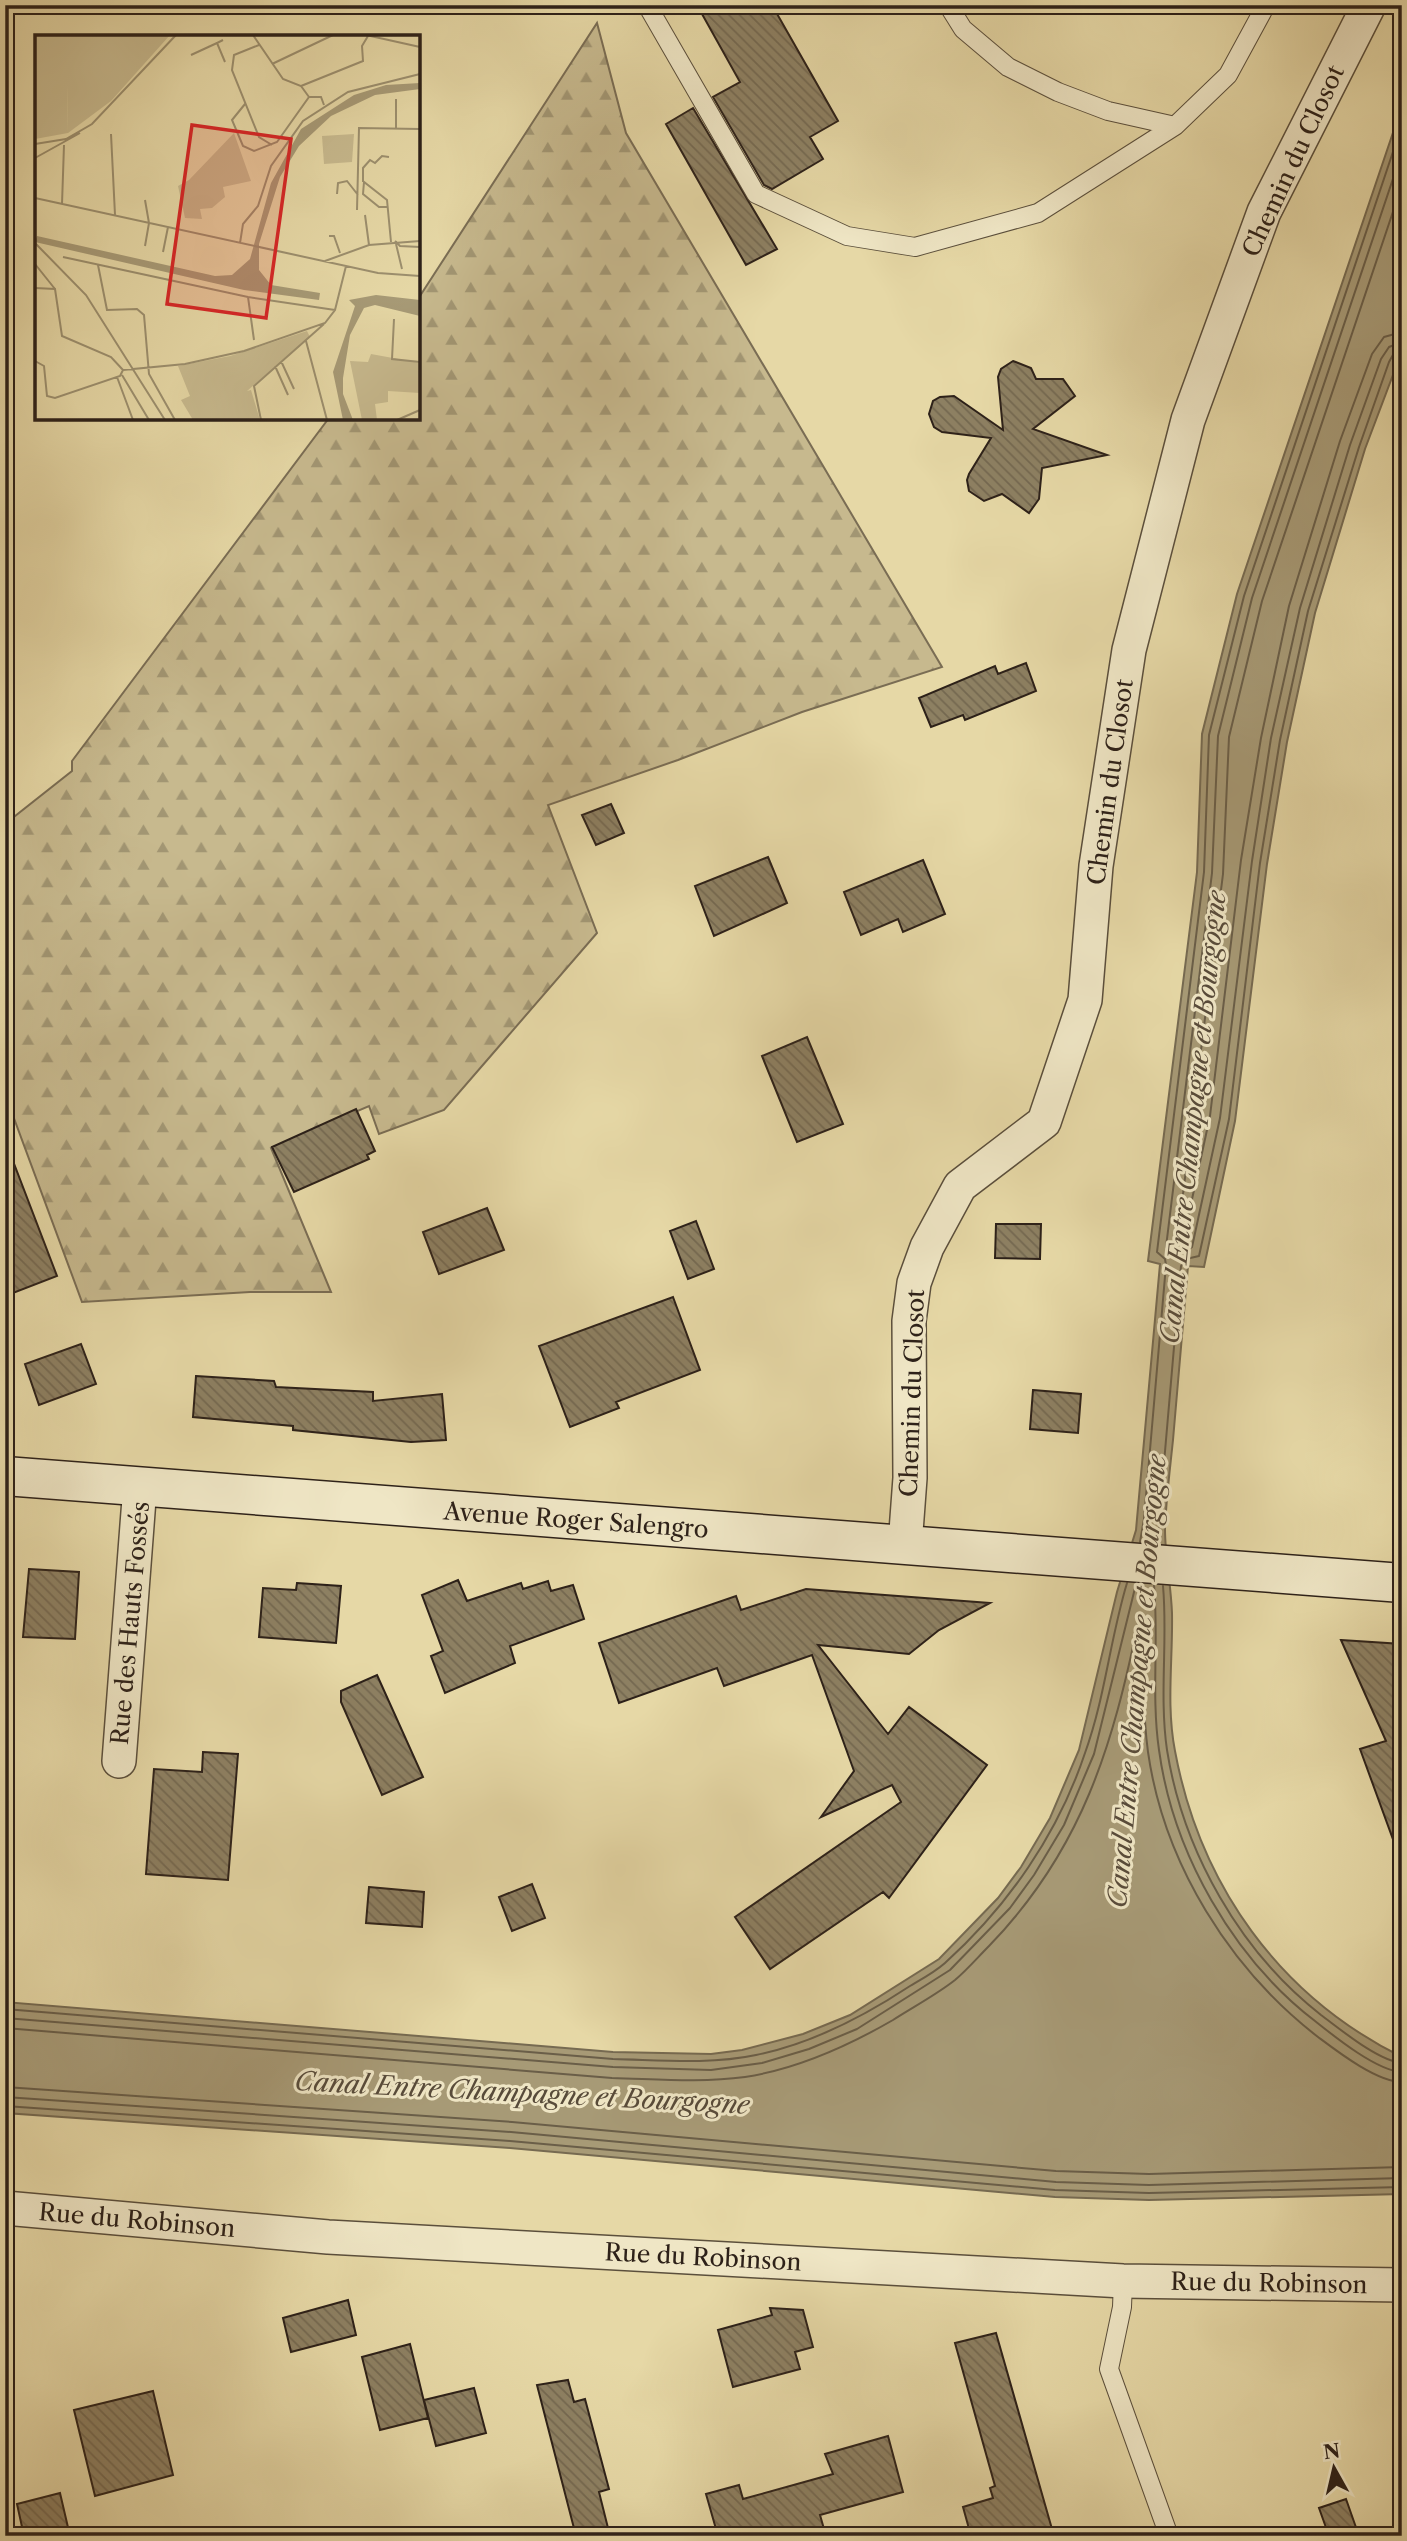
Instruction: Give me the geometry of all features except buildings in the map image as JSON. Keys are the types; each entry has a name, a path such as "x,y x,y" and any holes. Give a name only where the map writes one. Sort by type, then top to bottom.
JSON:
{"main road":[{"name":"Avenue Roger Salengro","path":"5,1476 1402,1583"}],"street":[{"name":"Chemin du Closot","path":"905,1545 909,1478 909,1321 914,1283 927,1247 960,1186 1044,1122 1085,1000 1096,866 1129,650 1188,420 1264,212 1369,5"},
{"name":"Rue des Hauts Fossés","path":"119,1761 141,1486"},
{"name":"Rue du Robinson","path":"5,2208 328,2237 1124,2281 1402,2285"}],"lane":[{"path":"647,5 756,194 847,236 915,247 1038,214 1175,126 1228,75 1266,5"},
{"path":"948,5 963,29 1008,67 1058,92 1108,111 1175,126"},
{"path":"1124,2281 1122,2307 1109,2370 1169,2536"}],"green space":[{"path":"597,23 626,133 942,667 802,712 678,760 548,805 597,933 444,1110 379,1134 369,1106 271,1148 331,1292 250,1292 82,1302 5,1094 5,824 72,771 72,761 328,420 420,420 420,296"}],"water":[{"name":"Canal Entre Champagne et Bourgogne","path":"1402,106 1402,351 1365,449 1315,613 1287,742 1267,864 1235,1121 1204,1267 1188,1266 1165,1529 1172,1613 1172,1734 1187,1800 1204,1847 1225,1891 1252,1931 1283,1969 1318,2002 1358,2032 1402,2057 1402,2194 1149,2200 1055,2197 510,2148 5,2113 5,2002 613,2052 711,2054 742,2050 803,2034 850,2015 939,1959 998,1898 1021,1867 1050,1818 1079,1750 1117,1592 1136,1530 1160,1264 1148,1261 1197,872 1202,734 1237,594"}]}
